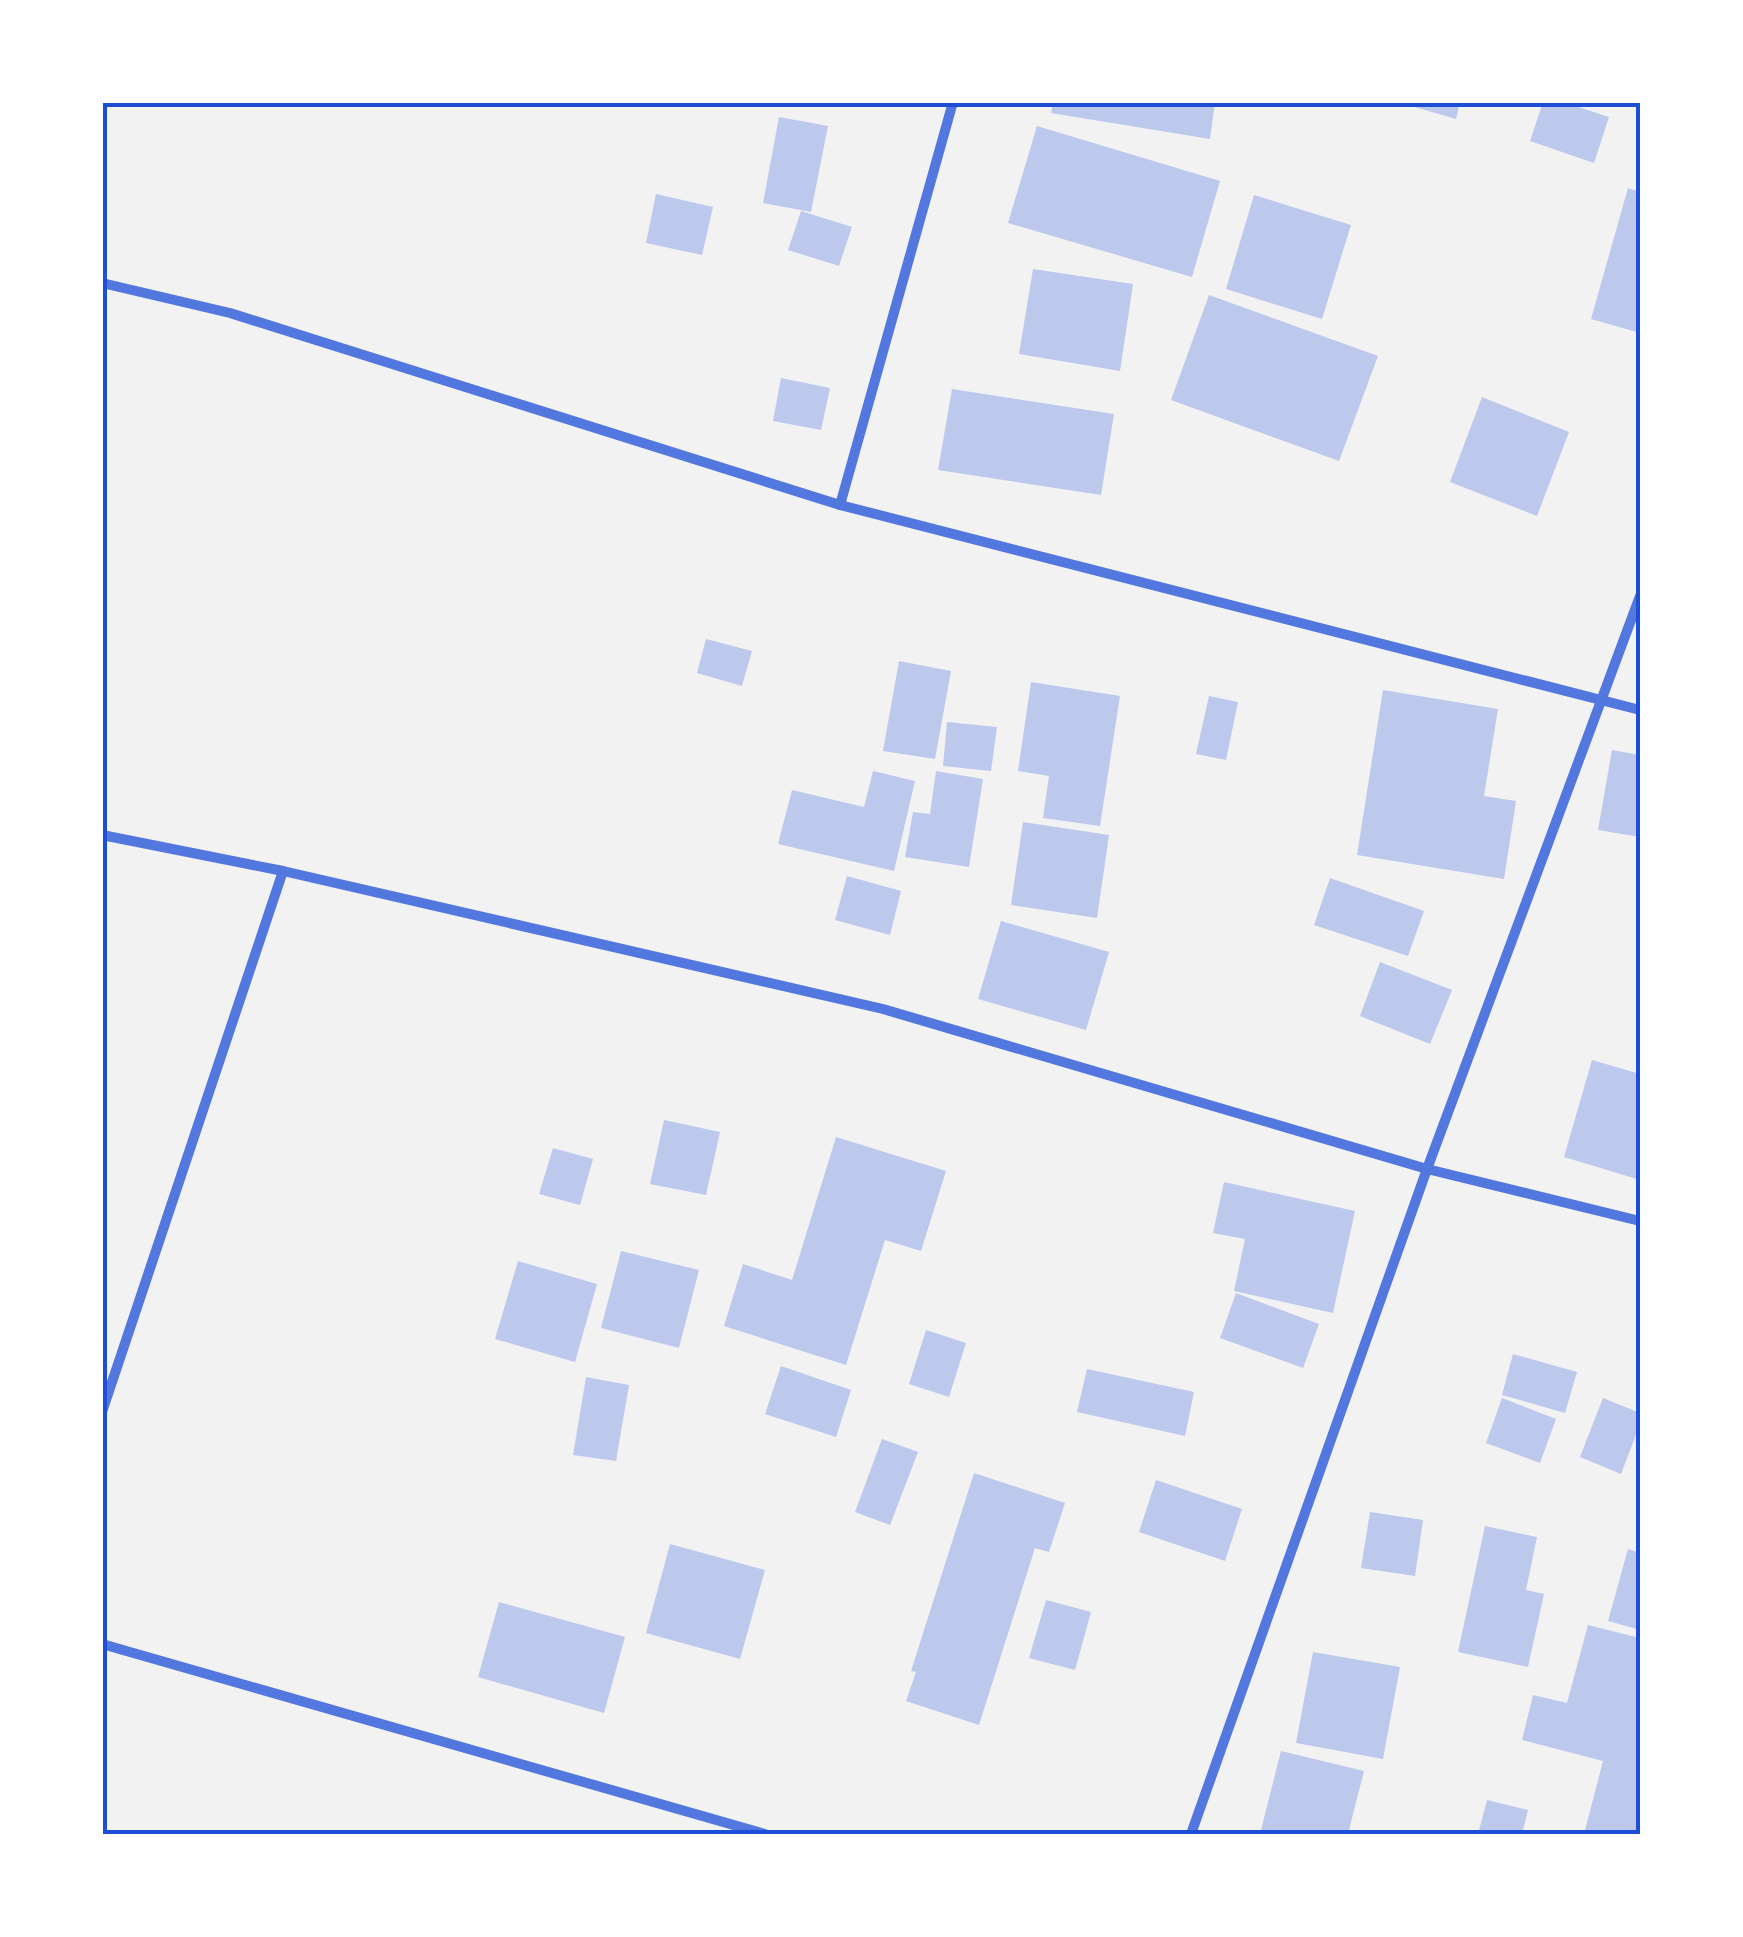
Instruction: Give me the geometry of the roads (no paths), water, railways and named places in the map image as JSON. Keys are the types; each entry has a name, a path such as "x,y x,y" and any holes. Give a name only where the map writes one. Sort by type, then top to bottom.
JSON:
{"street":[{"path":"840,505 953,102"},
{"path":"102,283 230,312 840,505 1640,710"},
{"path":"1191,1834 1427,1169 1640,596"},
{"path":"102,835 283,871 883,1009 1427,1169 1640,1221"},
{"path":"102,1412 283,871"},
{"path":"102,1644 765,1834"}]}
